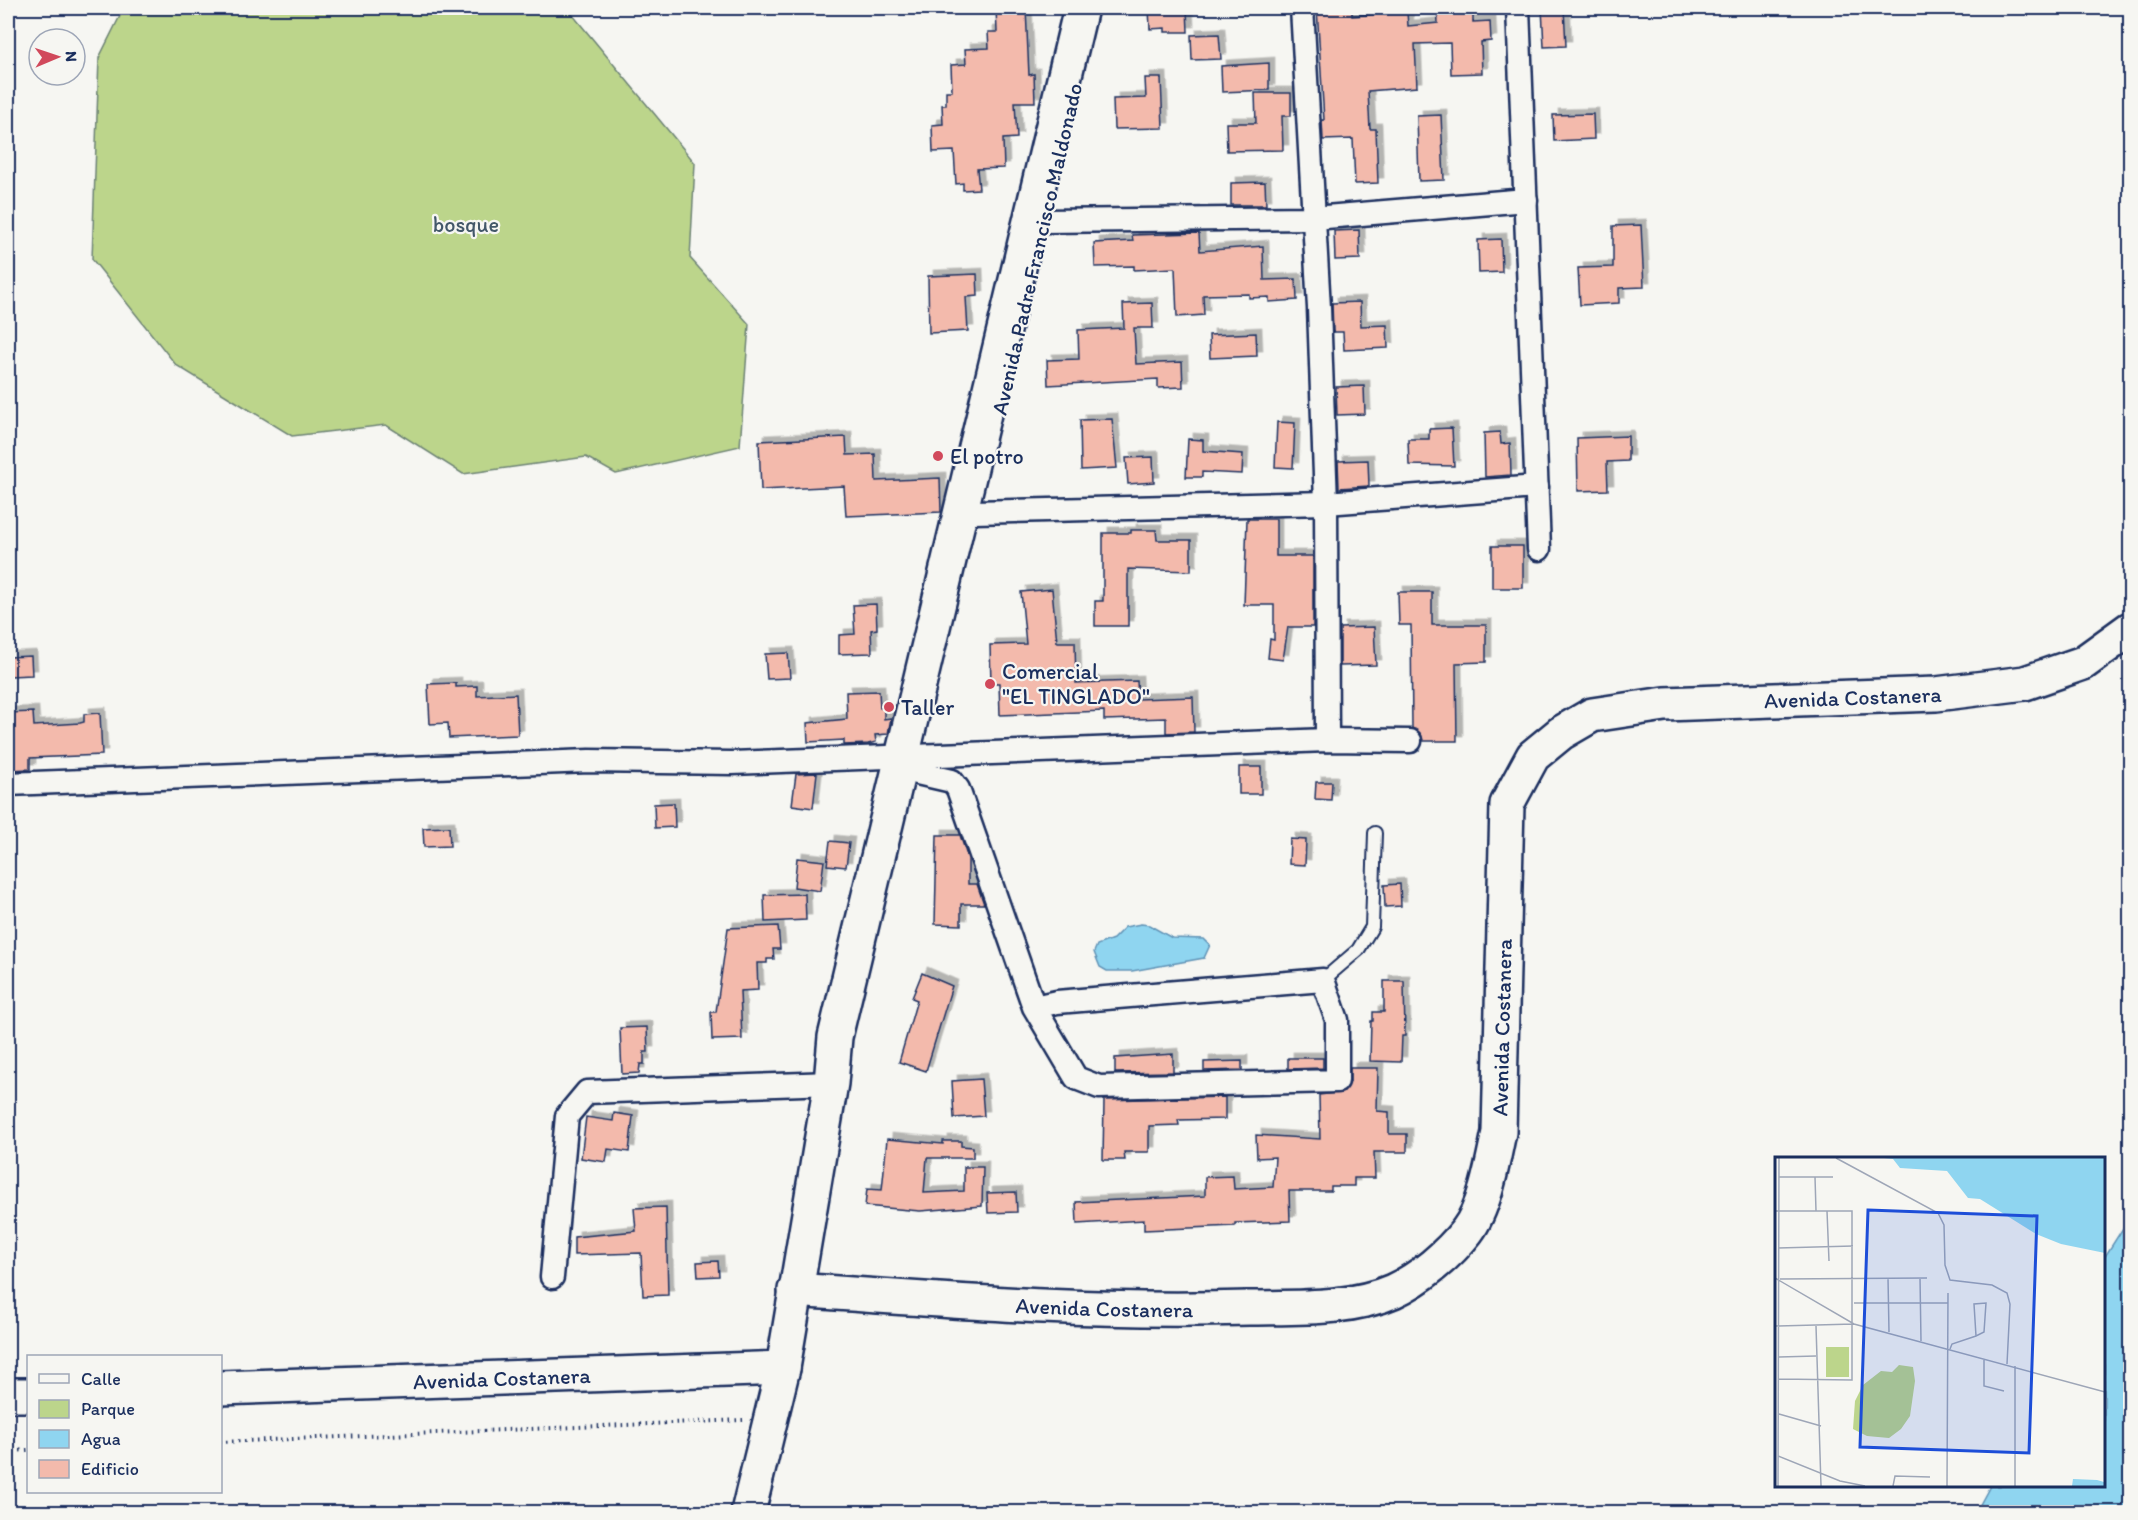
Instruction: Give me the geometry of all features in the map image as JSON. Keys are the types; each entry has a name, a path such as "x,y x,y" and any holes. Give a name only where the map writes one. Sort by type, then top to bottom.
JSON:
{"street":[{"name":"Avenida Padre Francisco Maldonado","path":"748,1512 783,1368 831,1083 850,1040 1081,8"},
{"name":"Avenida Padre Francisco Maldonado","path":"911,761 974,512 1095,8"},
{"path":"1302,8 1314,218 1326,503 1327,740"},
{"path":"1518,8 1539,549"},
{"path":"1043,221 1314,218 1526,200"},
{"path":"974,512 1326,503 1537,487"},
{"name":"Avenida Costanera","path":"795,1290 1062,1309 1334,1306 1393,1291 1431,1267 1468,1230 1488,1184 1499,1132 1507,804 1533,756 1561,734 1592,716 1665,704 1936,694 2025,683 2083,663 2130,629"},
{"path":"8,784 589,761 732,763 911,761 1327,740 1410,741"},
{"path":"911,761 952,782 958,789 1034,1007 1076,1078 1099,1087 1337,1082 1337,1020 1323,980 1057,1002 1034,1007"},
{"path":"552,1277 567,1116 587,1092 831,1083"},
{"name":"Avenida Costanera","path":"222,1388 783,1368"},
{"path":"8,1395 27,1395"}],"lane":[{"path":"1323,980 1358,950 1372,927 1375,834"}],"path":[{"path":"222,1442 772,1419"},
{"path":"8,1451 27,1450"}],"green space":[{"name":"bosque","path":"124,8 567,8 695,163 690,258 749,324 740,446 616,474 586,457 463,474 386,425 292,436 176,365 92,259 99,58"}],"water":[{"path":"1149,925 1172,938 1204,939 1210,945 1204,958 1132,971 1107,971 1100,967 1094,952 1097,945 1113,939 1125,927"},
{"path":"2130,1217 2130,1512 1976,1512 1989,1487 2105,1487 2105,1256"}],"building":[{"path":"996,8 1026,8 1029,75 1034,74 1035,102 1015,102 1017,138 1003,139 1004,168 977,169 979,189 963,190 963,183 956,184 954,151 933,152 932,125 943,124 942,105 946,105 946,91 952,91 951,65 966,64 965,49 989,48 988,32 997,32"},
{"path":"1149,8 1187,8 1188,32 1165,32 1165,28 1150,29"},
{"path":"1317,8 1352,8 1352,16 1407,12 1408,26 1438,23 1437,8 1473,8 1473,22 1490,21 1491,41 1481,42 1482,73 1451,74 1450,43 1415,44 1417,87 1368,91 1370,129 1376,129 1378,183 1355,184 1353,139 1323,140 1322,120 1324,120"},
{"path":"1542,8 1564,8 1566,46 1544,47"},
{"path":"1219,34 1221,59 1192,60 1191,35"},
{"path":"1269,63 1269,90 1222,92 1221,66"},
{"path":"1145,78 1161,78 1163,128 1114,129 1113,99 1146,98"},
{"path":"1255,93 1291,93 1291,116 1282,116 1283,150 1227,151 1226,123 1256,123"},
{"path":"1593,114 1594,139 1554,141 1553,115"},
{"path":"1441,115 1444,180 1419,181 1417,116"},
{"path":"1265,182 1266,205 1231,205 1231,183"},
{"path":"1641,225 1644,287 1619,288 1619,303 1580,305 1578,268 1613,267 1613,226"},
{"path":"1359,230 1360,259 1335,260 1334,231"},
{"path":"1199,233 1200,251 1263,246 1264,280 1296,279 1297,300 1269,302 1269,297 1249,298 1249,294 1203,295 1204,315 1177,317 1175,268 1134,270 1134,266 1095,267 1094,243 1133,241 1132,235"},
{"path":"1501,239 1502,272 1479,273 1478,240"},
{"path":"977,274 978,296 966,297 968,331 929,333 928,276"},
{"path":"1360,302 1361,326 1387,325 1388,348 1344,350 1343,332 1333,332 1332,303"},
{"path":"1152,303 1153,328 1134,328 1136,364 1182,362 1183,387 1158,388 1158,379 1048,385 1047,360 1079,359 1078,330 1124,328 1123,304"},
{"path":"1256,333 1257,356 1210,358 1209,335"},
{"path":"1364,386 1365,414 1337,415 1336,387"},
{"path":"1112,419 1117,468 1081,470 1080,420"},
{"path":"1277,422 1295,423 1293,468 1275,467"},
{"path":"1452,428 1454,466 1409,465 1408,439 1429,439 1429,429"},
{"path":"1500,432 1501,444 1510,443 1511,475 1485,477 1484,433"},
{"path":"1628,436 1628,461 1607,462 1608,490 1578,491 1577,438"},
{"path":"846,437 847,455 875,454 876,481 940,478 941,512 846,516 844,486 761,490 759,441"},
{"path":"1188,439 1203,440 1203,451 1243,454 1242,474 1202,472 1202,477 1186,477"},
{"path":"1153,457 1154,482 1128,484 1126,458"},
{"path":"1368,460 1369,486 1339,488 1338,461"},
{"path":"1247,519 1276,519 1276,556 1313,556 1313,627 1288,627 1283,660 1268,658 1270,639 1274,640 1274,605 1244,605"},
{"path":"1131,530 1156,530 1157,540 1191,540 1191,571 1128,569 1128,626 1095,626 1095,601 1103,601 1103,533 1131,533"},
{"path":"1492,546 1523,546 1523,588 1492,588"},
{"path":"1052,589 1057,642 1075,642 1076,683 1137,681 1138,699 1193,697 1194,732 1166,733 1166,718 1104,720 1104,711 1000,715 999,683 991,683 990,645 1026,644 1021,592"},
{"path":"1398,592 1432,592 1432,625 1486,625 1486,662 1456,663 1457,741 1423,741 1421,734 1412,728 1411,625 1399,625"},
{"path":"876,604 877,629 871,630 872,653 839,654 839,635 855,634 853,605"},
{"path":"1374,627 1376,665 1340,666 1340,628"},
{"path":"788,653 790,678 767,679 765,654"},
{"path":"31,656 32,675 10,676 9,657"},
{"path":"456,683 456,687 477,686 477,696 516,694 518,735 449,738 448,723 430,724 428,684"},
{"path":"879,691 880,708 884,708 884,719 891,718 888,734 875,735 876,742 868,744 844,745 844,740 808,742 807,723 847,719 846,692"},
{"path":"33,712 34,726 80,723 84,722 84,714 100,713 102,755 30,758 30,769 8,770 8,713"},
{"path":"1239,767 1261,767 1261,794 1239,794"},
{"path":"817,773 813,808 792,805 796,774"},
{"path":"1316,782 1332,782 1331,800 1315,799"},
{"path":"674,803 675,827 655,828 654,804"},
{"path":"449,827 450,846 424,847 423,828"},
{"path":"937,835 960,835 968,859 968,884 977,884 984,904 961,904 961,925 935,924"},
{"path":"1290,839 1306,840 1305,865 1289,864"},
{"path":"830,841 849,843 846,867 827,865"},
{"path":"797,858 824,861 820,891 794,887"},
{"path":"1400,884 1401,906 1385,907 1384,885"},
{"path":"805,894 806,920 765,922 764,895"},
{"path":"778,926 780,949 773,949 774,959 767,959 767,963 757,963 758,990 740,991 742,1039 712,1040 711,1012 716,1012 728,928"},
{"path":"922,973 952,986 926,1071 899,1062 917,1000 912,998"},
{"path":"1384,981 1404,981 1405,1036 1402,1036 1401,1062 1370,1061 1371,1021 1373,1021 1373,1012 1384,1012"},
{"path":"647,1027 648,1052 644,1052 644,1064 640,1064 639,1073 622,1074 620,1028"},
{"path":"1173,1054 1173,1072 1115,1073 1115,1058"},
{"path":"1288,1058 1323,1058 1323,1068 1288,1069"},
{"path":"1242,1061 1242,1070 1204,1071 1204,1062"},
{"path":"1350,1068 1378,1068 1377,1111 1389,1112 1389,1134 1407,1134 1407,1152 1374,1152 1375,1178 1354,1178 1354,1186 1331,1186 1331,1191 1289,1191 1290,1221 1144,1230 1144,1220 1077,1224 1076,1202 1205,1196 1205,1177 1233,1176 1234,1189 1273,1187 1275,1157 1257,1158 1256,1135 1320,1139 1319,1095 1344,1092 1350,1082"},
{"path":"981,1079 984,1116 954,1118 952,1081"},
{"path":"1225,1097 1225,1119 1178,1120 1179,1125 1149,1126 1149,1152 1124,1152 1125,1160 1103,1160 1104,1100"},
{"path":"614,1113 633,1116 629,1152 608,1149 606,1162 581,1158 586,1117 613,1121"},
{"path":"887,1139 943,1144 943,1141 961,1141 961,1146 973,1147 973,1158 927,1158 924,1193 964,1191 964,1167 983,1167 982,1206 920,1211 865,1206 867,1189 882,1190"},
{"path":"1016,1192 1017,1212 988,1213 987,1193"},
{"path":"666,1207 668,1295 643,1296 641,1253 574,1255 574,1237 636,1231 634,1208"},
{"path":"718,1261 719,1276 698,1277 697,1262"}],"place":[{"name":"El potro","path":"938,456"},
{"name":"Comercial \"EL TINGLADO\"","path":"990,684"},
{"name":"Taller","path":"889,707"}]}
